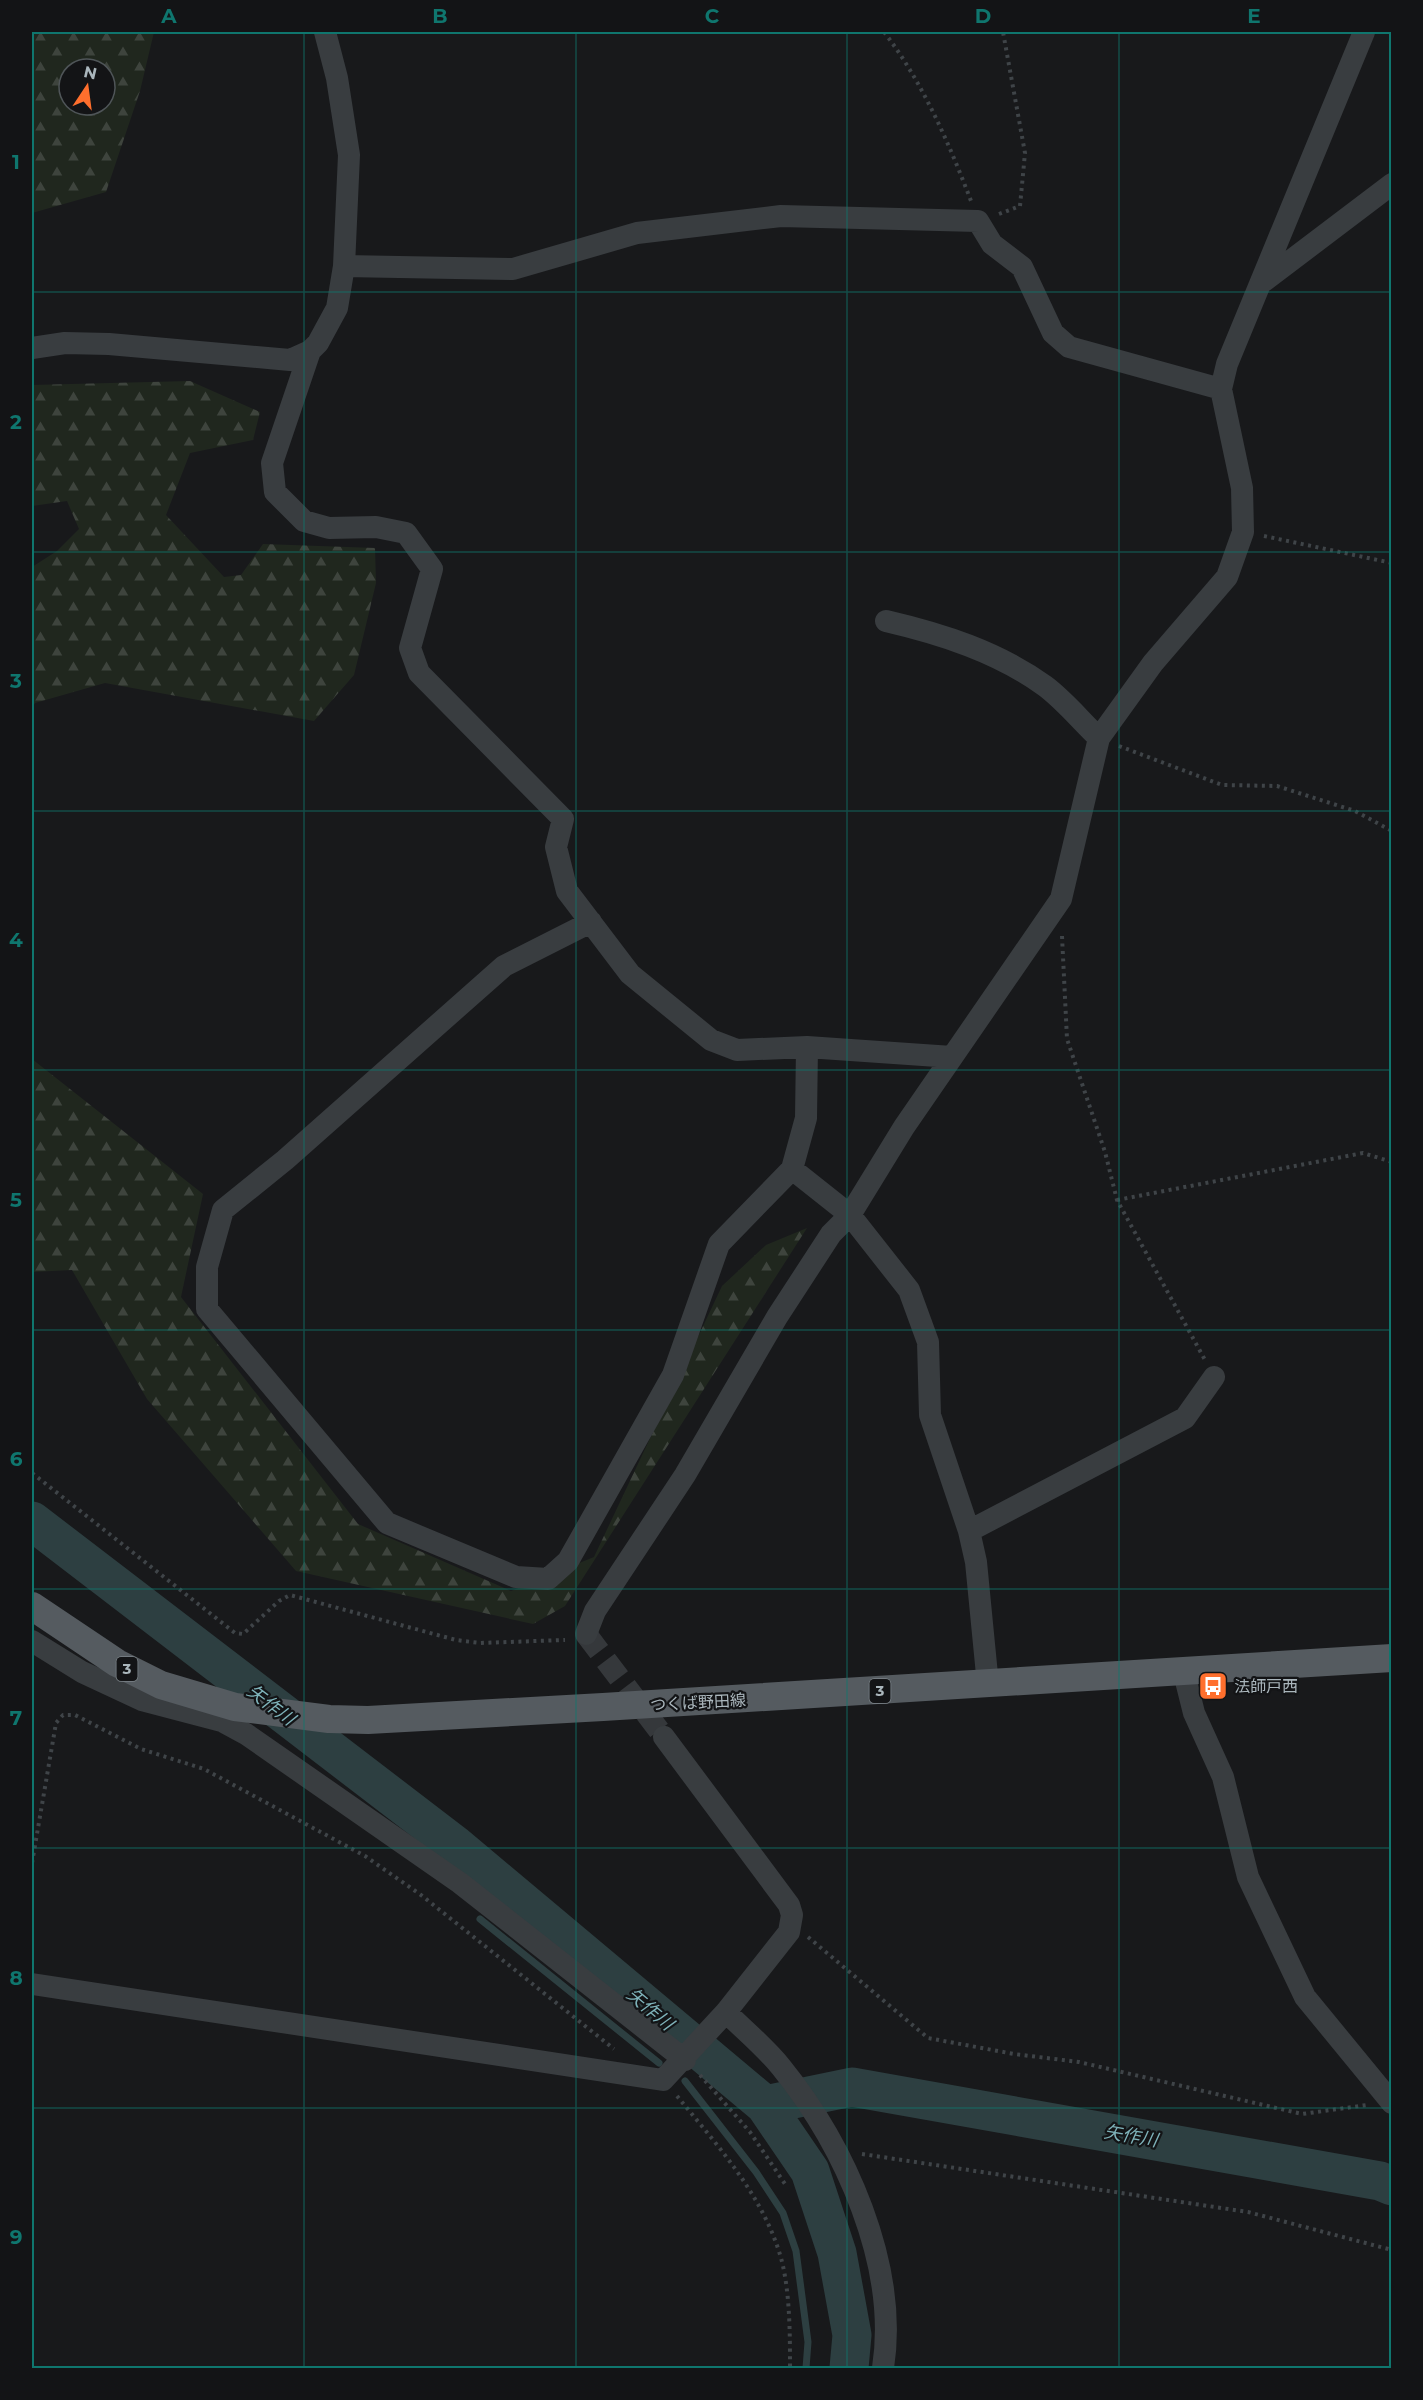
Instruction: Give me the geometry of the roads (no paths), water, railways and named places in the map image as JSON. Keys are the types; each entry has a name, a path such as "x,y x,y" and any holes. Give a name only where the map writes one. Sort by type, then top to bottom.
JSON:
{"main road":[{"name":"つくば野田線","path":"32,1605 117,1664 219,1709 368,1720 1184,1673 1392,1658"}],"street":[{"path":"32,348 65,343 109,344 290,360 310,351 318,343 337,309 344,266 349,155 337,78 326,32"},
{"path":"586,1634 595,1611 685,1475 777,1317 831,1234 850,1215 952,1057 1061,899 1099,738 1160,654 1227,577 1243,532 1242,488 1221,390 1227,364 1263,282 1364,32"},
{"path":"1263,282 1392,184"},
{"path":"344,266 513,269 637,233 781,216 978,221 992,244 1022,267 1053,333 1069,347 1221,390"},
{"path":"310,351 272,463 275,492 304,521 329,528 376,528 406,533 432,569 410,648 419,673 564,819 556,847 567,891 630,974 711,1040 737,1050 807,1047 952,1057"},
{"path":"886,621 922,629 999,657 1047,687 1099,738"},
{"path":"591,922 504,966 285,1161 223,1210 207,1267 207,1309 387,1523 516,1577 548,1579 568,1561 673,1375 719,1244 792,1169 806,1118 807,1047"},
{"path":"792,1169 850,1215 909,1290 928,1342 930,1415 969,1532 976,1562 988,1684"},
{"path":"969,1532 1185,1418 1214,1377"},
{"path":"32,1641 82,1672 142,1700 219,1709 246,1734 460,1883 687,2057"},
{"path":"1184,1673 1194,1713 1223,1777 1248,1877 1305,1997 1391,2103"},
{"path":"32,1984 663,2080 722,2017 789,1932 792,1923 789,1905 664,1737"},
{"path":"722,2017 787,2074 841,2157 864,2216 880,2273 885,2317 883,2368"}],"waterway":[{"name":"矢作川","path":"32,1521 455,1845 765,2105 852,2087 1380,2181 1392,2186"},
{"path":"480,1919 659,2063"},
{"path":"685,2081 756,2172 783,2213 796,2251 808,2342 806,2368"},
{"path":"765,2105 810,2171 837,2253 852,2335 849,2368"}],"tunnel":[{"path":"586,1634 664,1737"}],"place":[{"name":"法師戸西","path":"1213,1686"}]}
